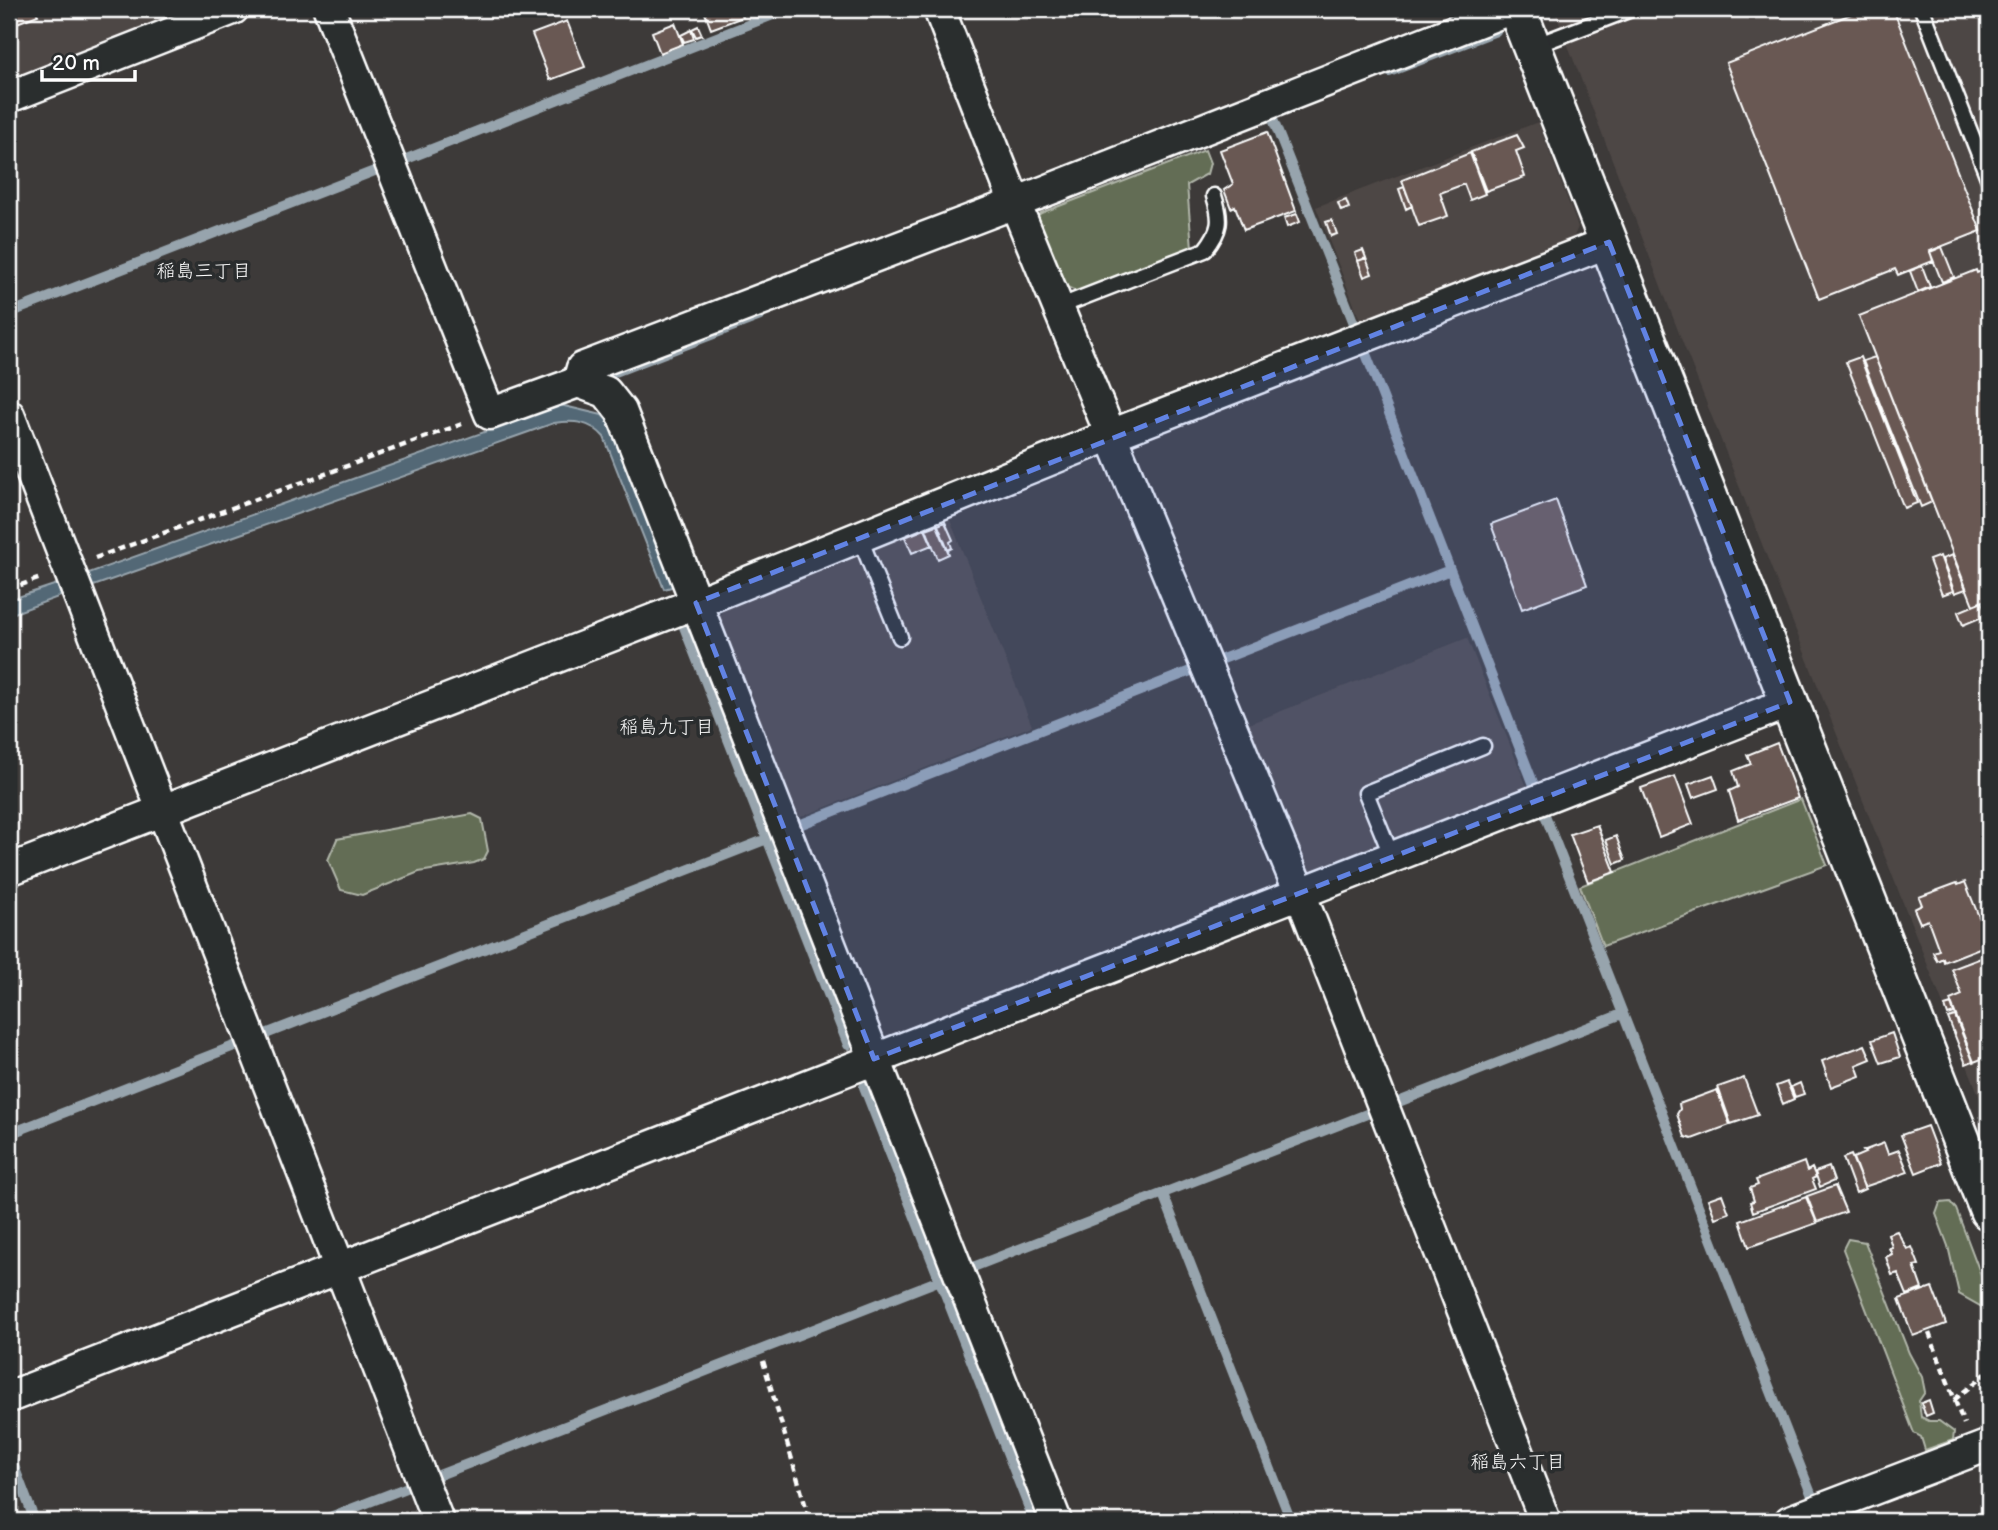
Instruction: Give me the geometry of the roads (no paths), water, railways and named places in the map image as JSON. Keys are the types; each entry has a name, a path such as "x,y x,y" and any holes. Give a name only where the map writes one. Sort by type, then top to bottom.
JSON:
{"street":[{"path":"9,97 233,9"},
{"path":"330,9 490,414 578,382 606,392 621,411 1056,1521"},
{"path":"939,9 1015,203 1300,893 1545,1521"},
{"path":"578,382 582,368 1015,203 1510,9"},
{"path":"1517,9 1989,1211"},
{"path":"9,870 696,603 1111,435 1609,242"},
{"path":"9,415 438,1521"},
{"path":"9,1396 1790,702"},
{"path":"1790,1521 1981,1448"}],"lane":[{"path":"1533,47 1631,9"},
{"path":"1922,9 1989,180"},
{"path":"1058,307 1205,250 1216,236 1220,215 1214,196"},
{"path":"859,537 900,637"},
{"path":"1392,857 1366,793 1483,746"}],"water":[{"path":"560,405 602,415 613,427 675,586 664,589 604,437 587,425 568,422 554,423 88,588 83,575"},
{"path":"57,584 61,596 9,615 9,600"}],"waterway":[{"path":"409,158 788,9"},
{"path":"1389,72 1496,31"},
{"path":"1272,117 1355,326"},
{"path":"9,313 377,170"},
{"path":"615,372 760,316"},
{"path":"1366,354 1534,785"},
{"path":"1220,660 1450,570"},
{"path":"684,627 848,1045"},
{"path":"799,825 1193,670"},
{"path":"1545,815 1812,1496"},
{"path":"263,1035 767,839"},
{"path":"1401,1101 1622,1014"},
{"path":"9,1134 234,1046"},
{"path":"864,1087 1034,1521"},
{"path":"968,1269 1372,1112"},
{"path":"1163,1194 1291,1521"},
{"path":"437,1486 434,1477 940,1280"},
{"path":"9,1453 35,1521"},
{"path":"320,1521 408,1487"}],"district":[{"name":"稲島三丁目","path":"204,271"},
{"name":"稲島九丁目","path":"667,727"},
{"name":"稲島六丁目","path":"1518,1462"}]}
